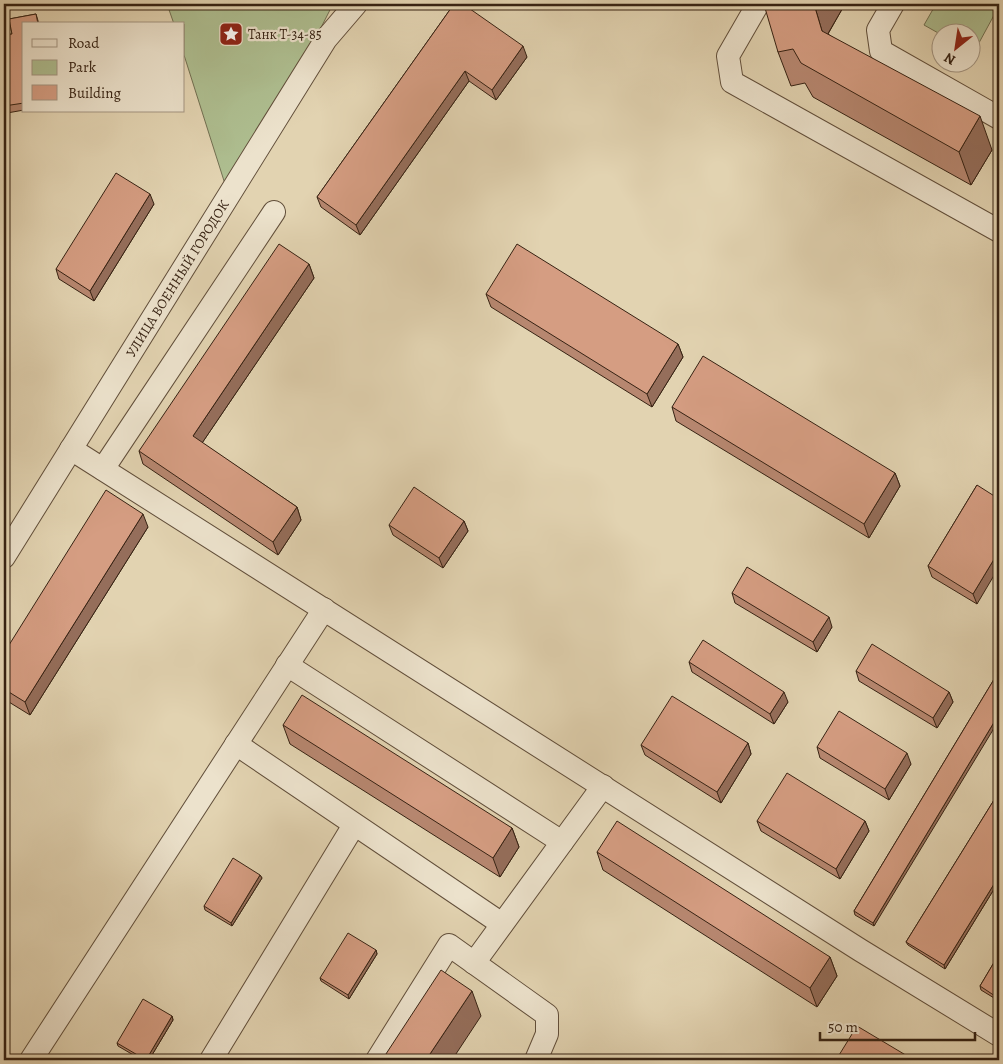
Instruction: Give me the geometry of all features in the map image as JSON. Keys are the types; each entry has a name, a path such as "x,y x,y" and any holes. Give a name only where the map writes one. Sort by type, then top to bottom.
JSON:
{"street":[{"path":"326,39 340,4"},
{"name":"УЛИЦА ВОЕННЫЙ ГОРОДОК","path":"4,558 326,39 356,4"},
{"path":"758,4 728,56 732,82 999,231"},
{"path":"892,4 878,30 882,51 998,115"},
{"path":"103,469 274,212"},
{"path":"71,449 852,944 999,1035"},
{"path":"31,1060 324,609"},
{"path":"287,665 562,842"},
{"path":"236,744 502,924"},
{"path":"474,963 603,786"},
{"path":"211,1060 354,825"},
{"path":"377,1060 449,945 547,1015 547,1034 536,1060"}],"green space":[{"path":"167,4 333,4 305,59 225,184 185,58 185,22 173,22"},
{"path":"936,4 999,4 980,41 980,22 930,22 930,28 924,25"}],"building":[{"path":"454,4 463,4 523,46 492,90 465,71 356,225 317,197"},
{"path":"780,4 814,4 822,31 980,116 959,152 801,63 793,49 778,52 765,8"},
{"path":"36,14 38,22 22,22 22,103 4,106 4,35 12,34 9,19"},
{"path":"116,173 150,194 90,291 56,269"},
{"path":"279,244 309,264 193,436 297,507 273,542 139,451"},
{"path":"517,244 678,344 647,394 486,294"},
{"path":"703,356 895,473 864,524 672,407"},
{"path":"977,485 999,499 999,551 973,594 928,566"},
{"path":"414,487 464,521 439,558 389,525"},
{"path":"106,490 143,514 25,702 4,689 4,653"},
{"path":"747,567 829,617 813,642 732,593"},
{"path":"703,640 784,692 770,714 689,662"},
{"path":"872,644 949,692 933,718 856,671"},
{"path":"999,671 999,714 873,923 854,911"},
{"path":"302,695 512,828 493,858 283,725"},
{"path":"672,696 748,743 717,792 641,745"},
{"path":"839,711 907,753 885,789 817,747"},
{"path":"787,773 865,821 836,869 757,821"},
{"path":"999,792 999,876 944,965 906,942"},
{"path":"617,821 830,957 810,988 597,852"},
{"path":"233,858 260,875 231,923 204,906"},
{"path":"348,933 376,950 348,995 320,978"},
{"path":"999,954 999,996 998,998 980,986"},
{"path":"441,970 472,991 426,1060 382,1060"},
{"path":"143,999 172,1016 146,1060 117,1043"},
{"path":"857,1026 914,1060 836,1060"}],"place":[{"name":"Танк Т-34-85","path":"231,34"}]}
